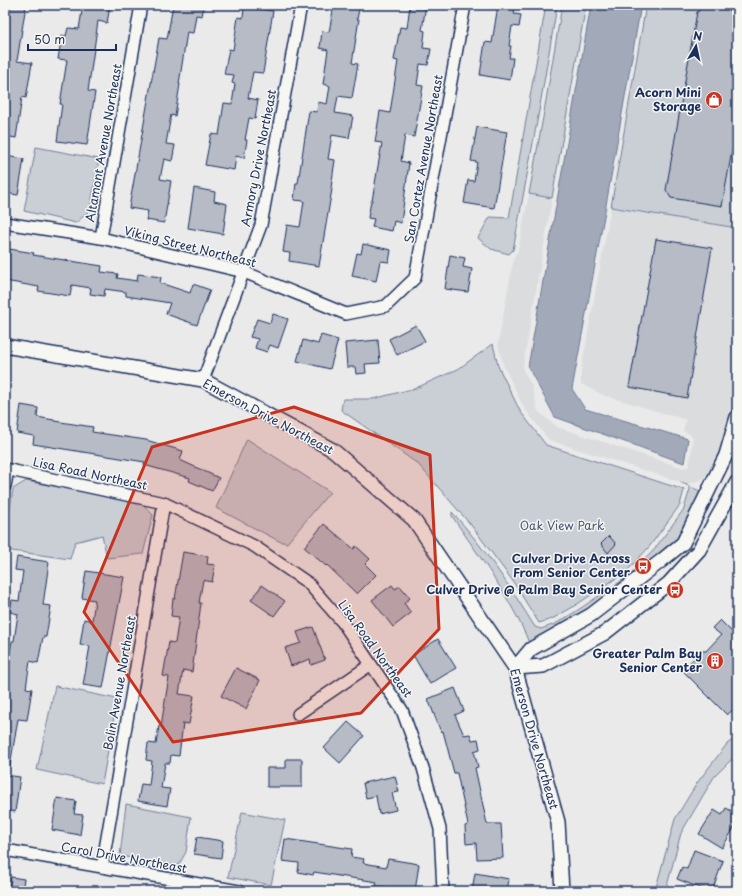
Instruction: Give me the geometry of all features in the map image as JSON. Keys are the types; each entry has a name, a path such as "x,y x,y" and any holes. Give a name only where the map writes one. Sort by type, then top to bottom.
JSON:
{"street":[{"name":"Altamont Avenue Northeast","path":"101,238 141,5"},
{"name":"Armory Drive Northeast","path":"203,380 261,224 301,5"},
{"name":"San Cortez Avenue Northeast","path":"386,306 415,278 465,5"},
{"name":"Viking Street Northeast","path":"5,223 101,238 244,272 346,314 386,306"},
{"name":"Emerson Drive Northeast","path":"5,346 203,380 333,450 414,520 514,668 558,822 562,891"},
{"path":"514,668 531,649 591,615 661,562 683,543 726,455 737,417"},
{"path":"5,486 6,469"},
{"name":"Lisa Road Northeast","path":"6,469 164,503 254,546 308,583 343,623 402,710 423,768 440,829 443,891"},
{"path":"514,668 543,666 605,633 669,583 698,550 737,482"},
{"name":"Bolin Avenue Northeast","path":"102,867 164,503"},
{"path":"298,714 370,664"},
{"name":"Carol Drive Northeast","path":"5,850 239,891"}],"highlighted area":[{"path":"294,407 430,455 439,629 361,713 173,742 84,612 152,447"}],"shaded area":[{"path":"529,194 552,198 523,366 523,370 531,384 538,411 557,427 683,468 688,467 690,463 693,438 690,434 683,431 686,420 603,395 581,384 581,371 611,207 737,228 737,387 730,423 721,453 709,477 687,484 549,440 524,408 503,364 498,344 514,257 518,251"}],"green space":[{"path":"546,5 557,6 513,250 509,254 491,249 478,238 490,217 509,218"},
{"path":"562,5 586,5 552,198 529,194"},
{"path":"646,5 737,5 737,228 611,207"},
{"path":"36,147 99,159 90,210 76,223 24,211"},
{"name":"Oak View Park","path":"493,344 498,366 520,411 546,445 684,490 680,505 649,547 627,571 573,607 552,619 539,623 512,580 471,525 418,464 341,410 343,399 373,399 416,388 458,369"},
{"path":"247,439 330,492 287,543 279,541 216,508"},
{"path":"26,481 141,502 153,515 143,554 107,558 102,535 75,542 70,559 5,550 13,489"},
{"path":"688,486 702,492 679,538 588,609 529,643 504,594 452,516 452,512 486,553 535,627 541,629 555,624 575,612 630,575 653,551 684,509 690,489"},
{"path":"55,686 117,699 102,784 37,770"},
{"path":"737,737 737,754 714,777 681,833 667,886 655,891 675,819 697,783 727,744"},
{"path":"126,804 191,817 186,852 178,866 120,856"},
{"path":"242,812 285,820 271,885 228,877"}],"water":[{"path":"591,5 641,5 572,389 585,409 688,439 684,463 555,417 528,367"}],"building":[{"path":"11,5 26,5 17,61 32,63 26,98 22,97 16,138 5,136 5,16 9,17"},
{"path":"83,5 110,6 107,23 98,21 88,91 95,92 87,145 57,141 62,104 60,104 67,60 58,59 62,35 66,36 68,28 79,29"},
{"path":"173,5 204,5 202,16 196,15 193,33 187,32 175,116 171,115 166,144 175,145 172,161 164,159 160,179 171,181 164,223 146,220 148,211 129,208 159,38 167,39"},
{"path":"334,5 360,5 352,63 358,64 352,98 338,96 335,113 353,116 349,138 332,135 328,159 335,160 332,189 319,266 289,261 290,253 283,252 287,225 300,227 304,201 294,200 309,111 317,112 318,102 327,104 330,86 323,84 328,50 320,48 322,31 329,32"},
{"path":"410,5 426,5 422,30 425,31 423,48 431,49 428,65 420,64 417,85 423,86 414,137 405,135 401,161 409,163 401,223 394,221 392,231 372,227 374,219 368,218 382,143 375,142 380,111 390,113 398,61 394,60 400,27 407,28"},
{"path":"498,5 515,5 514,14 521,15 519,27 512,26 509,46 511,46 509,58 513,58 510,80 480,75 485,42 492,43"},
{"path":"705,6 737,11 737,123 722,206 671,198 666,190 697,12"},
{"path":"244,7 273,11 263,73 253,72 248,98 258,100 255,119 249,118 245,140 247,140 244,158 236,156 234,170 205,165 211,134 219,135 224,103 232,104 235,84 232,83 234,75 224,74 229,49 233,50 238,17 243,18"},
{"path":"477,127 507,132 494,208 464,203 468,180 474,181 477,162 471,161"},
{"path":"5,156 24,159 18,195 5,193"},
{"path":"194,188 215,192 214,201 227,204 223,234 188,228"},
{"path":"656,239 712,248 687,398 629,387"},
{"path":"363,244 391,250 389,262 380,261 376,281 352,276 357,253 361,254"},
{"path":"9,249 34,253 33,255 102,266 101,272 118,274 117,278 137,281 138,274 161,277 160,283 190,293 193,284 210,290 197,325 166,314 170,303 126,296 126,292 105,289 104,296 90,294 91,288 72,285 70,296 38,291 39,287 5,281 5,256 8,257"},
{"path":"450,255 465,258 463,267 472,269 468,292 445,289"},
{"path":"273,314 288,319 278,348 270,345 267,352 255,348 258,339 250,337 257,319 270,323"},
{"path":"416,325 425,341 397,355 389,339"},
{"path":"321,335 338,340 330,369 297,361 303,340 318,344"},
{"path":"378,340 380,363 365,364 366,373 356,374 355,367 347,367 345,343"},
{"path":"21,405 38,408 37,417 93,427 92,432 146,440 183,451 180,460 219,478 212,491 189,481 190,478 144,465 145,462 33,444 34,436 17,433"},
{"path":"324,524 354,549 356,546 370,559 365,564 376,575 357,594 327,565 326,566 304,547"},
{"path":"609,536 616,544 608,553 601,544"},
{"path":"183,552 208,556 207,564 215,565 212,582 203,580 199,603 201,603 192,672 183,670 179,694 194,696 189,724 183,723 179,756 171,755 170,763 165,763 161,788 170,789 167,806 138,801 141,784 149,785 152,761 146,760 148,743 156,744 159,726 161,726 169,677 163,676 169,642 175,643 179,617 171,616"},
{"path":"17,557 49,562 43,605 51,606 46,637 43,637 38,663 30,661 26,688 32,689 27,720 18,719 10,766 5,765 5,725 8,704 5,704 5,657 9,658 12,641 14,641 18,614 10,612 12,600 19,601 23,571 15,570"},
{"path":"86,571 124,577 103,688 83,685 90,646 80,645 84,619 92,621 95,600 82,598"},
{"path":"262,585 285,601 274,616 251,600"},
{"path":"392,585 395,589 400,586 410,598 404,603 411,613 393,627 372,600"},
{"name":"Greater Palm Bay Senior Center","path":"720,620 732,632 737,626 737,706 727,715 682,670 702,651 706,651 721,635 712,628"},
{"path":"313,627 325,660 311,665 310,659 291,666 285,648 301,643 297,632"},
{"path":"438,639 456,668 430,684 413,655"},
{"path":"236,668 260,680 246,709 221,696"},
{"path":"455,688 464,711 455,715 464,735 470,734 472,740 478,739 480,749 474,751 478,767 475,768 487,824 501,824 503,858 477,859 476,843 466,844 465,826 468,825 457,773 454,773 443,731 441,732 428,699"},
{"path":"348,722 364,736 340,763 324,748"},
{"path":"286,759 302,759 302,787 267,787 267,768 286,768"},
{"path":"5,775 20,777 15,812 5,810"},
{"path":"395,776 399,792 392,793 396,810 379,814 376,796 366,798 363,783"},
{"path":"57,798 76,801 74,814 83,815 80,835 52,830"},
{"path":"726,808 737,814 737,823 722,848 699,834 714,810 722,815"},
{"path":"197,837 223,841 221,858 194,854"},
{"path":"285,839 352,849 351,857 364,859 363,863 386,867 388,859 419,864 415,891 376,886 377,882 314,872 313,875 298,872 299,863 282,861"},
{"path":"694,850 723,861 712,891 708,891 677,879 682,867 687,869"},
{"path":"475,873 509,879 507,891 472,891"},
{"path":"11,877 24,879 22,891 8,891"}],"place":[{"name":"Acorn Mini Storage","path":"714,100"},
{"name":"Culver Drive Across From Senior Center","path":"643,566"},
{"name":"Culver Drive @ Palm Bay Senior Center","path":"675,590"},
{"name":"Greater Palm Bay Senior Center","path":"715,661"}]}
